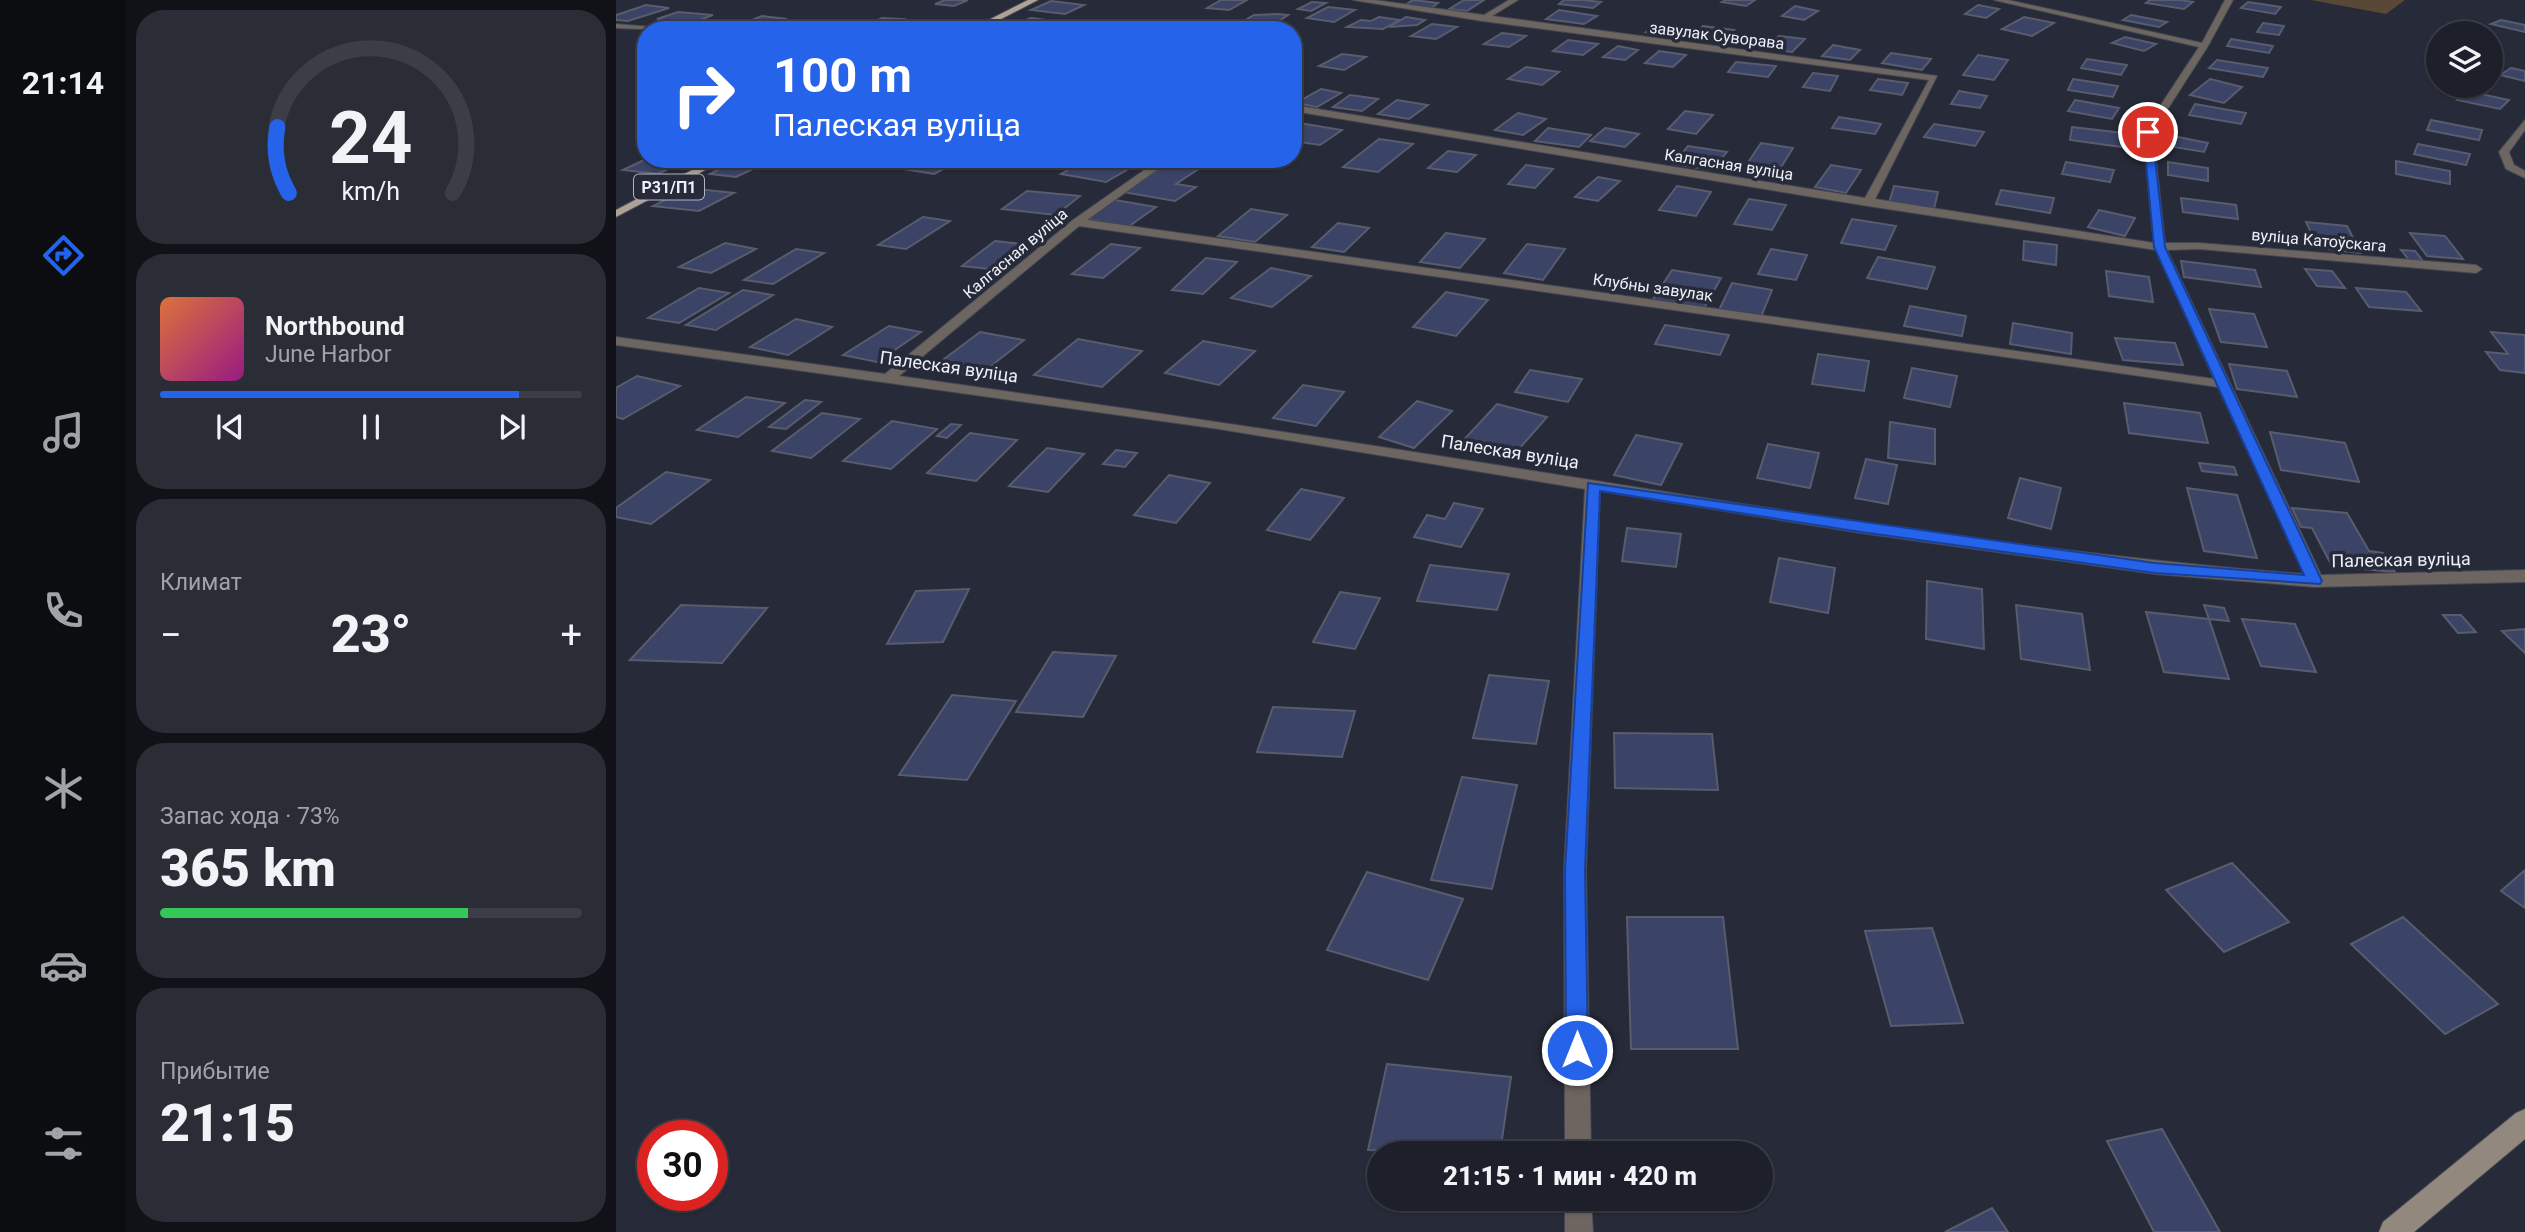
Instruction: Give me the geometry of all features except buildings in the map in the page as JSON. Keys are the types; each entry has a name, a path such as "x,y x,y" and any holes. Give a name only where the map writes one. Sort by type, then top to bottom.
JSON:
{"main road":[{"path":"991,21 1034,0"},
{"name":"Р31/П1","path":"616,214 704,168"},
{"path":"2393,1232 2525,1122"}],"street":[{"name":"завулак Суворава","path":"1357,0 1934,78 1868,202"},
{"path":"1482,19 1514,0"},
{"path":"1998,0 2204,46"},
{"path":"2229,0 2204,46 2148,132 2160,247 2315,581"},
{"path":"616,26 637,28"},
{"name":"Калгасная вуліца","path":"1302,109 2160,247"},
{"path":"2525,123 2504,152 2510,167 2525,175"},
{"name":"Калгасная вуліца","path":"889,377 1077,222 1154,168"},
{"name":"Клубны завулак","path":"1077,222 2224,384"},
{"name":"вуліца Катоўскага","path":"2160,247 2199,246 2476,269"},
{"name":"Палеская вуліца","path":"616,341 1219,425 1861,528 2155,568 2315,581 2525,576"},
{"path":"1578,1141 1575,870 1593,486"},
{"path":"1578,1211 1579,1232"}],"shaded area":[{"path":"2311,0 2405,0 2386,14"}],"route":[{"path":"1577,1050 1575,870 1593,486 1861,528 2155,568 2315,581 2160,247 2148,132"}]}
